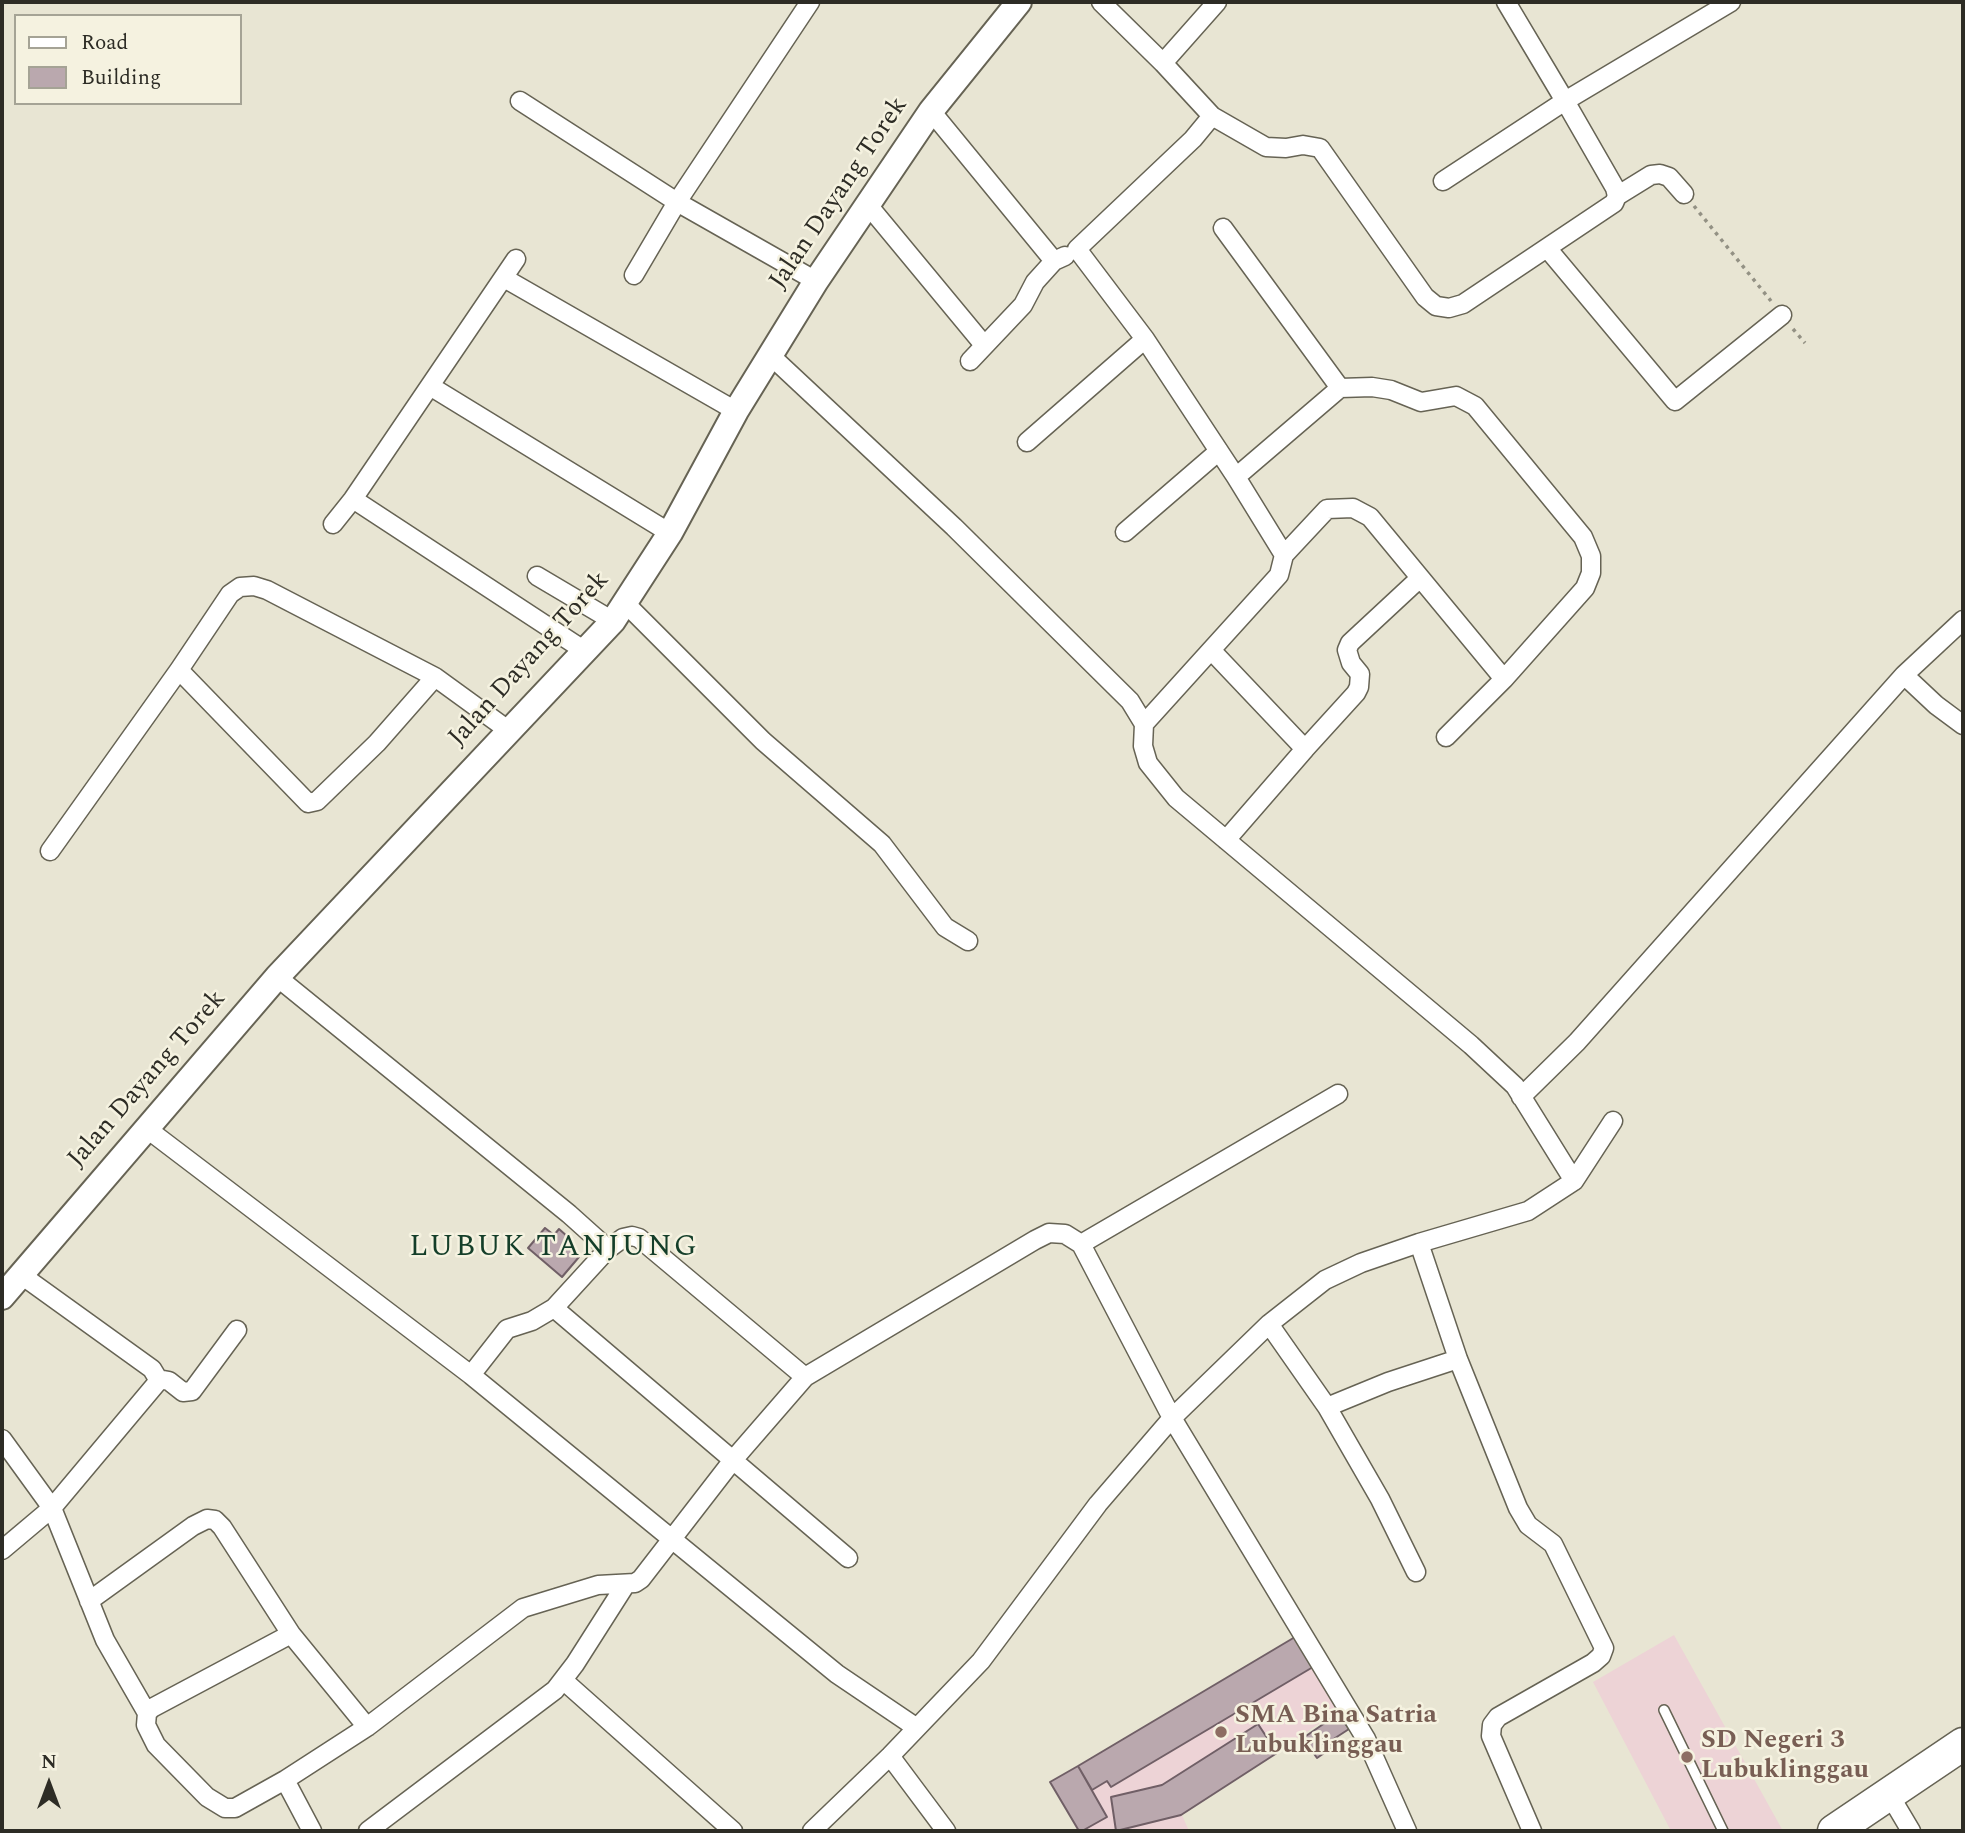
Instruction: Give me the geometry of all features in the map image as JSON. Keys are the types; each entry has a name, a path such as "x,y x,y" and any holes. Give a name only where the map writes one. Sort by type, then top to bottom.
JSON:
{"highway":[{"path":"1834,1831 1963,1744"}],"street":[{"path":"634,275 677,202 810,2"},
{"path":"1101,2 1163,62 1212,116 1266,147 1303,145 1320,148 1425,297 1436,306 1449,308 1463,304 1614,204 1617,196 1615,188 1506,2"},
{"path":"1163,62 1217,2"},
{"path":"1443,181 1565,101 1731,2"},
{"name":"Jalan Dayang Torek","path":"2,1297 277,977 619,613 670,533 736,411 816,281 931,111 1015,3"},
{"path":"520,101 677,202 816,281"},
{"path":"931,111 1054,261"},
{"path":"970,361 1023,305 1035,282 1054,261 1077,249 1193,139 1212,116"},
{"path":"1617,196 1651,175 1660,174 1670,177 1684,194"},
{"path":"868,205 984,345"},
{"path":"1223,228 1340,388"},
{"path":"1547,248 1675,401 1782,315"},
{"path":"1077,249 1145,339 1284,555"},
{"path":"333,524 353,499 516,259"},
{"path":"504,278 736,411"},
{"path":"1027,442 1145,339"},
{"path":"771,356 954,527 1130,701 1144,724 1143,746 1148,763 1176,798 1471,1045 1515,1086 1574,1181"},
{"path":"430,386 670,533"},
{"path":"1236,477 1340,388 1372,387 1391,390 1421,402 1456,396 1475,406 1583,537 1591,556 1591,573 1585,588 1504,679 1446,737"},
{"path":"1125,532 1219,452"},
{"path":"353,499 585,651"},
{"path":"1144,724 1279,575 1284,555 1327,509 1353,508 1370,517 1504,679"},
{"path":"537,576 619,613 882,844 945,927 968,941"},
{"path":"1226,840 1356,693 1360,674 1351,663 1347,650 1350,643 1420,578"},
{"path":"50,852 230,594 240,587 254,586 267,590 435,677 508,730"},
{"path":"1521,1097 1577,1042 1905,675 1963,620"},
{"path":"1211,650 1305,749"},
{"path":"179,670 309,803 317,801 377,743 435,677"},
{"path":"1905,675 1936,705 1963,725"},
{"path":"277,977 569,1214 608,1249"},
{"path":"1081,1244 1338,1094"},
{"path":"812,1831 918,1728 981,1661 1098,1504 1172,1418 1269,1324 1325,1280 1361,1263 1528,1211 1574,1181 1613,1121"},
{"path":"146,1128 471,1375 837,1674 918,1728"},
{"path":"2,1439 52,1508 104,1640 147,1713 146,1725 156,1745 207,1797 225,1808 246,1804 367,1727 523,1608 598,1585 635,1583 641,1579 733,1460 804,1377 1049,1233 1065,1234 1081,1244 1172,1418 1366,1739 1406,1831"},
{"path":"471,1375 507,1329 532,1321 554,1308 608,1249 623,1238 632,1236 639,1238 804,1377"},
{"path":"1419,1243 1458,1359 1518,1508 1528,1525 1553,1544 1604,1648 1601,1656 1593,1663 1498,1717 1492,1725 1491,1736 1532,1831"},
{"path":"20,1274 152,1369 158,1379 171,1382 183,1392 192,1391 237,1330"},
{"path":"554,1308 848,1558"},
{"path":"1269,1324 1327,1407 1380,1499 1416,1572"},
{"path":"1327,1407 1388,1382 1458,1359"},
{"path":"2,1550 52,1508 158,1379"},
{"path":"89,1601 193,1526 207,1519 215,1520 291,1634 367,1727"},
{"path":"368,1831 555,1690 626,1584"},
{"path":"147,1713 291,1634"},
{"path":"563,1681 733,1831"},
{"path":"890,1756 946,1831"},
{"path":"285,1780 312,1831"},
{"path":"1889,1794 1911,1831"}],"lane":[{"path":"1664,1710 1723,1831"}],"path":[{"path":"1684,194 1805,344"}],"shaded area":[{"name":"SD Negeri 3 Lubuklinggau","path":"1674,1635 1783,1831 1671,1831 1593,1682"},
{"name":"SMA Bina Satria Lubuklinggau","path":"1295,1637 1338,1710 1182,1815 1189,1831 1079,1831 1050,1782"}],"building":[{"path":"545,1228 554,1235 559,1229 568,1237 563,1243 579,1257 562,1277 528,1248"},
{"path":"1295,1637 1313,1667 1111,1787 1107,1781 1092,1790 1078,1766"},
{"path":"1338,1714 1349,1729 1329,1742 1333,1747 1317,1758 1303,1738"},
{"path":"1258,1724 1277,1753 1181,1815 1116,1831 1111,1797 1162,1785"},
{"path":"1078,1766 1107,1817 1082,1831 1079,1831 1050,1782"}],"place":[{"name":"SMA Bina Satria Lubuklinggau","path":"1221,1732"},
{"name":"SD Negeri 3 Lubuklinggau","path":"1687,1757"}],"district":[{"name":"LUBUK TANJUNG","path":"554,1249"}]}
